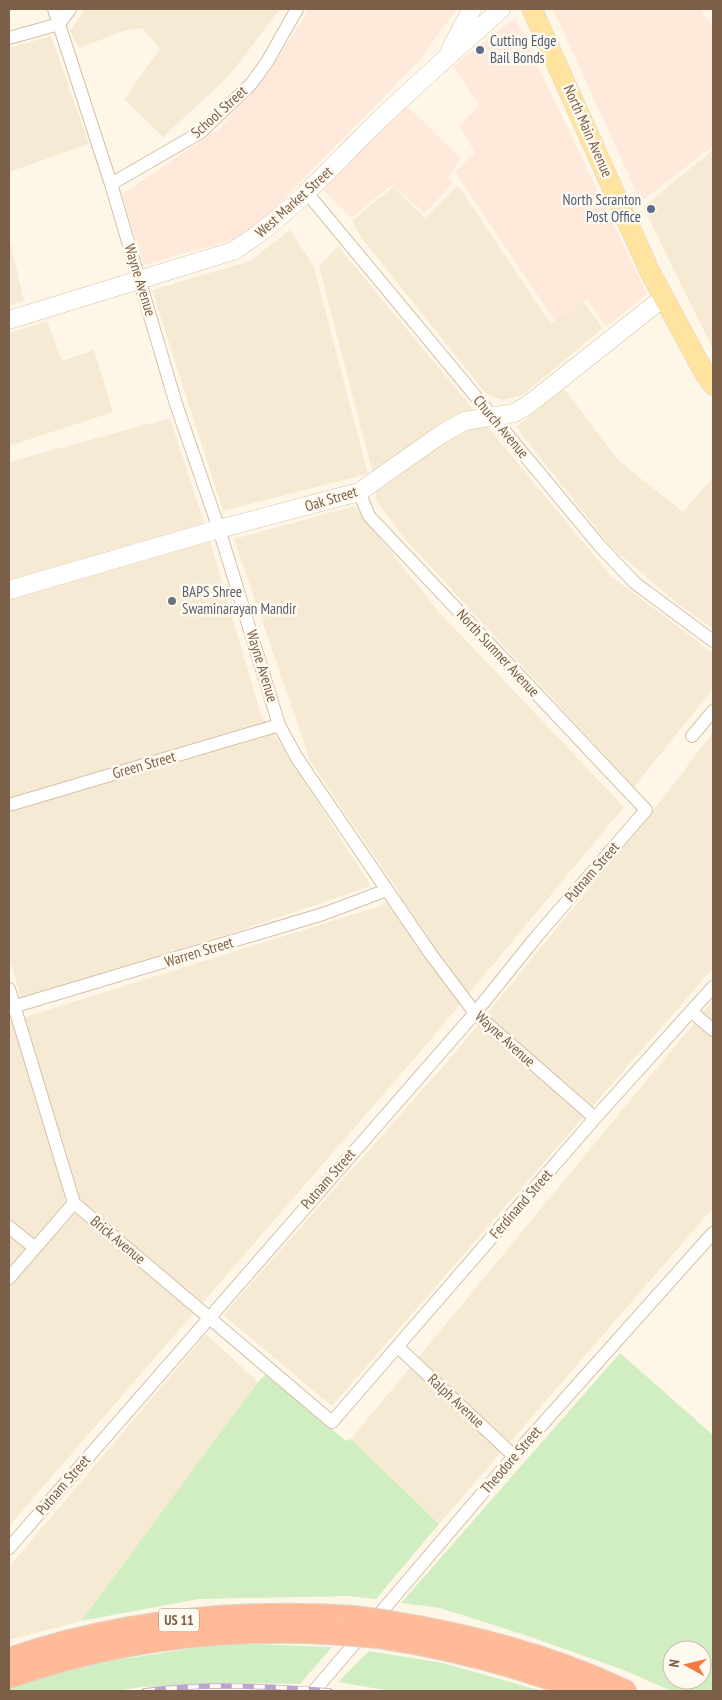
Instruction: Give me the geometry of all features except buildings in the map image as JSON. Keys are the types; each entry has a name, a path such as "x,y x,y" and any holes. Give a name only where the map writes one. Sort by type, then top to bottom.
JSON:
{"highway":[{"name":"US 11","path":"9,1659 88,1636 158,1622 257,1615 384,1630 447,1632 513,1649 575,1670 625,1691"},
{"name":"US 11","path":"9,1677 76,1656 161,1639 348,1626"},
{"name":"US 11","path":"384,1630 539,1674 583,1691"}],"main road":[{"name":"North Main Avenue","path":"532,9 663,298 713,385"}],"street":[{"name":"Wayne Avenue","path":"54,9 111,184 176,404 219,529 279,725 296,758 475,1013 595,1118"},
{"path":"9,38 59,24 70,9"},
{"name":"School Street","path":"111,184 201,132 251,84 267,62 297,9"},
{"path":"443,62 472,9"},
{"name":"West Market Street","path":"9,320 233,251 260,235 307,192 361,137 500,9"},
{"name":"Church Avenue","path":"307,192 599,545 636,583 713,641"},
{"name":"Oak Street","path":"9,590 219,529 359,492 442,432 465,422 514,414 663,298"},
{"name":"North Sumner Avenue","path":"359,492 369,516 646,810"},
{"path":"692,736 713,711"},
{"name":"Green Street","path":"9,806 279,725"},
{"name":"Putnam Street","path":"9,1548 208,1317 475,1013 537,936 646,810"},
{"name":"Warren Street","path":"12,1007 323,914 387,890"},
{"name":"Ferdinand Street","path":"332,1422 595,1118 713,987"},
{"path":"9,989 12,1007 74,1203 9,1278"},
{"path":"692,1012 713,1030"},
{"name":"Brick Avenue","path":"74,1203 332,1422"},
{"path":"9,1227 35,1248"},
{"name":"Theodore Street","path":"314,1691 514,1456 713,1233"},
{"name":"Ralph Avenue","path":"398,1347 514,1456"}],"shaded area":[{"path":"85,9 280,9 228,77 163,137 124,99 160,49 142,28 124,31 79,48 70,31"},
{"path":"309,9 457,9 417,63 273,210 236,239 144,265 122,194 220,128 271,69"},
{"path":"553,9 701,9 713,29 713,146 641,202"},
{"path":"515,18 647,294 606,327 587,299 555,321 455,172 475,153 459,126 479,106 453,66"},
{"path":"51,36 89,144 9,172 9,48"},
{"path":"406,105 461,158 448,177 453,183 425,213 391,185 351,218 322,188"},
{"path":"713,150 712,182 713,349 643,207"},
{"path":"458,185 551,324 583,302 603,328 523,395 503,400 487,395 364,241 352,221 393,187 425,218"},
{"path":"290,230 314,267 368,474 223,511 152,290 250,261"},
{"path":"9,236 24,301 9,306"},
{"path":"338,246 612,577 713,653 713,689 634,787 404,538 377,502 371,467 319,266"},
{"path":"47,321 62,361 94,350 113,412 9,446 9,333"},
{"path":"564,389 619,461 683,512 713,477 713,629 677,603 609,545 516,427"},
{"path":"170,418 211,544 260,712 371,886 23,1004 9,958 9,462"},
{"path":"354,506 439,612 624,807 427,1044 9,1526 9,1022 380,906 400,894 311,763 234,539"},
{"path":"713,732 713,968 332,1406 223,1315 454,1054 667,793"},
{"path":"713,1000 713,1208 439,1524 351,1439"},
{"path":"206,1334 258,1382 81,1621 9,1640 9,1567"}],"green space":[{"path":"620,1353 713,1435 713,1691 670,1690 712,1690 712,1640 662,1640 662,1687 621,1669 531,1637 440,1608 401,1603"},
{"path":"266,1374 346,1441 351,1439 439,1524 376,1599 348,1596 199,1599 81,1621 258,1382"},
{"path":"256,1644 332,1647 300,1684 228,1683 142,1687 114,1691 9,1691 9,1689 82,1665 209,1646"},
{"path":"369,1651 443,1663 542,1691 390,1691 338,1682"}],"railway":[{"path":"144,1691 167,1688 237,1686 330,1691"}],"place":[{"name":"Cutting Edge Bail Bonds","path":"480,50"},
{"name":"North Scranton Post Office","path":"651,209"},
{"name":"BAPS Shree Swaminarayan Mandir","path":"172,601"}]}
